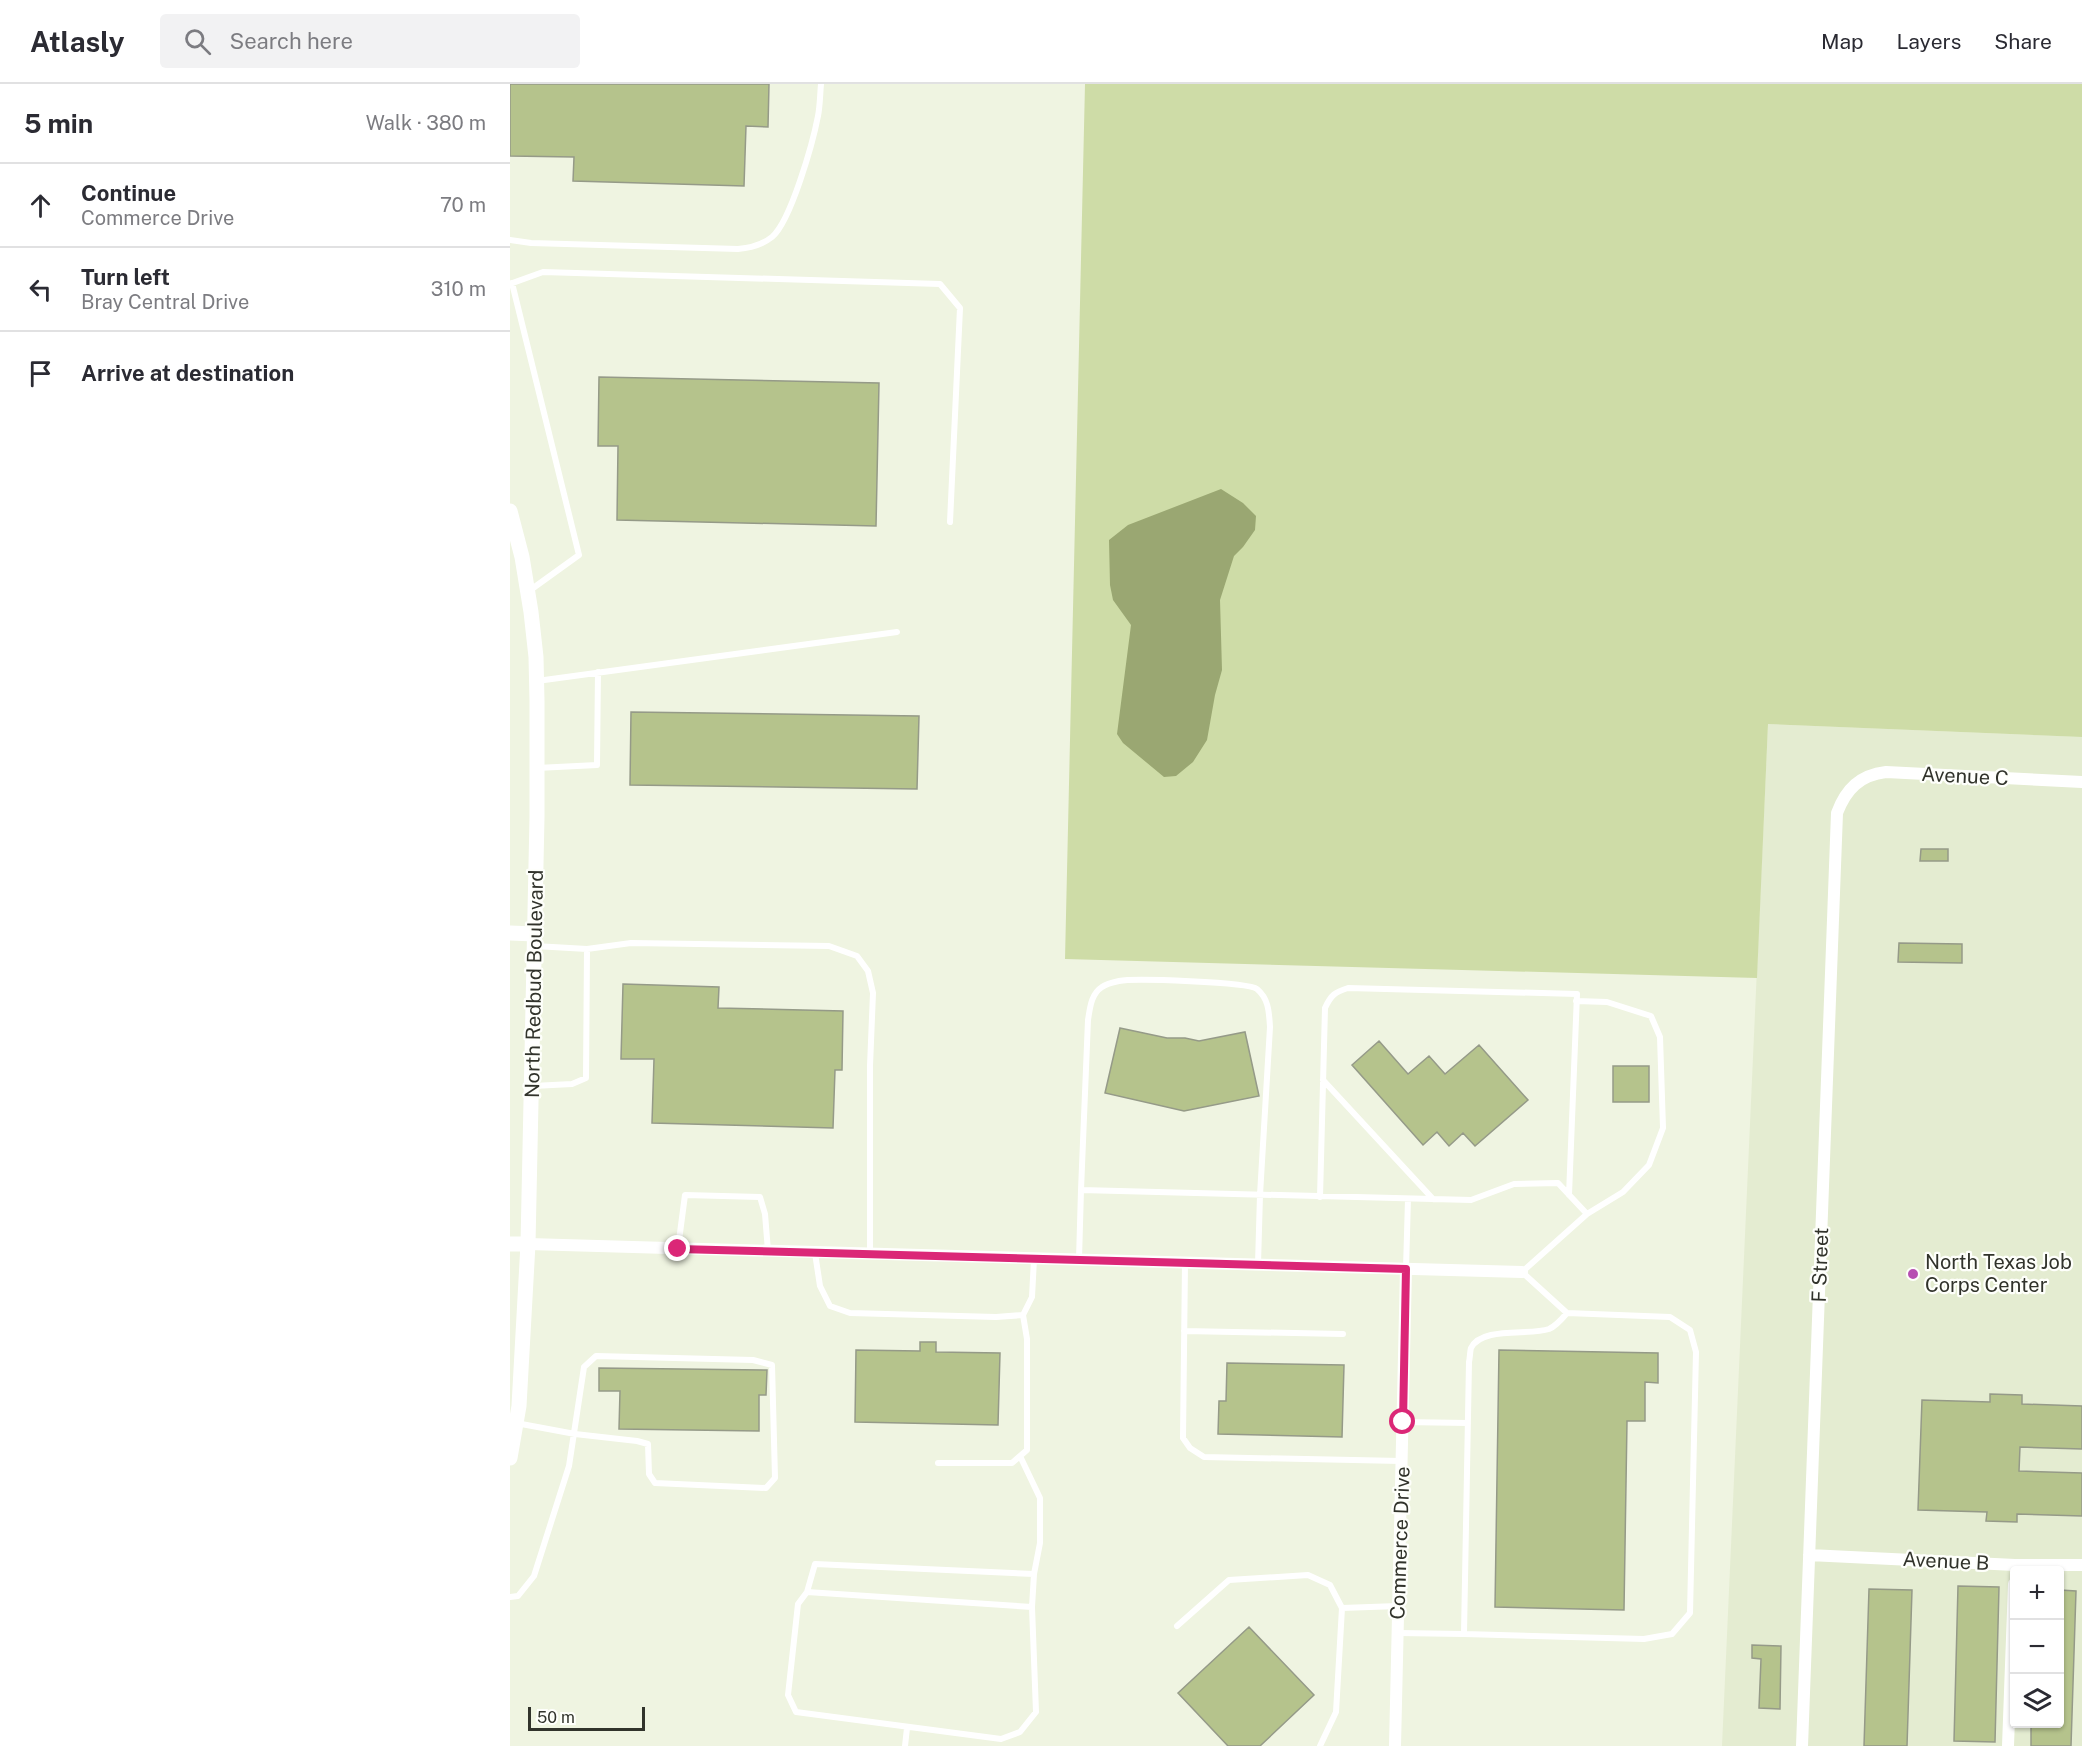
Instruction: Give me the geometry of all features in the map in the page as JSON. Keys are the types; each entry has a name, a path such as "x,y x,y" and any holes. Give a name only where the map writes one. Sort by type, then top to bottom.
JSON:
{"street":[{"name":"North Redbud Boulevard","path":"510,511 521,582 535,646 537,768 528,1244 522,1371 510,1458"},
{"name":"Avenue C","path":"1852,787 1866,777 1886,772 2082,782"},
{"name":"F Street","path":"1802,1746 1836,822 1841,804 1852,787"},
{"path":"510,933 535,940"},
{"path":"510,1244 1522,1272"},
{"name":"Commerce Drive","path":"1395,1746 1406,1269"},
{"name":"Avenue B","path":"1809,1555 2010,1568"},
{"name":"Avenue B","path":"2060,1566 2082,1565"},
{"path":"2008,1746 2013,1620"}],"lane":[{"path":"510,240 531,243 738,249 750,248 764,242 774,235 785,217 803,170 818,115 821,84"},
{"path":"521,582 579,555 511,283 543,272 940,284 960,308 950,522"},
{"path":"536,681 897,632"},
{"path":"537,768 597,765 598,672"},
{"path":"535,940 587,949 631,943 829,946 856,956 868,971 873,993 870,1066 870,1253"},
{"path":"532,1086 572,1084 586,1078 587,949"},
{"path":"1079,1260 1088,1020 1092,999 1102,987 1121,980 1229,983 1255,987 1264,996 1269,1010 1258,1265"},
{"path":"1320,1197 1325,1008 1330,996 1336,991 1348,988 1577,994 1569,1195"},
{"path":"1398,1633 1644,1639 1672,1634 1690,1613 1696,1353 1690,1330 1670,1317 1567,1313 1522,1272 1587,1214 1623,1192 1649,1165 1663,1128 1660,1037 1652,1016 1607,1002 1576,1001"},
{"path":"1323,1079 1433,1199"},
{"path":"1081,1190 1472,1200 1514,1184 1558,1183 1587,1214"},
{"path":"678,1249 685,1195 749,1196 760,1197 765,1214 768,1251"},
{"path":"1406,1269 1408,1199"},
{"path":"815,1252 820,1286 830,1306 850,1313 996,1317 1023,1315"},
{"path":"938,1463 1012,1463 1027,1450 1027,1339 1023,1315 1032,1297 1034,1258"},
{"path":"1185,1263 1183,1438 1190,1448 1204,1457 1402,1461"},
{"path":"1464,1634 1469,1362 1472,1347 1481,1338 1492,1334 1541,1331 1551,1328 1567,1313"},
{"path":"1184,1331 1343,1334"},
{"path":"510,1597 518,1596 534,1576 569,1466 574,1434 584,1367 596,1356 753,1360 772,1365 775,1478 766,1488 656,1483 648,1474 648,1444 574,1434 516,1423"},
{"path":"1403,1422 1468,1423"},
{"path":"1020,1456 1040,1498 1040,1542 1034,1574 1032,1607 1036,1712 1020,1732 1001,1738 796,1712 788,1695 798,1604 807,1593 815,1564 1034,1574"},
{"path":"1177,1626 1229,1580 1308,1575 1330,1585 1342,1608 1336,1712 1320,1746"},
{"path":"807,1593 1032,1607"},
{"path":"1342,1608 1398,1606"},
{"path":"905,1746 908,1728"}],"shaded area":[{"path":"1085,84 2082,84 2082,737 1768,724 1757,978 1065,959"},
{"path":"1221,489 1243,503 1256,516 1255,530 1234,556 1220,600 1222,670 1207,740 1193,762 1176,776 1164,777 1123,743 1117,734 1131,625 1113,600 1110,585 1109,540 1128,525"},
{"name":"North Texas Job Corps Center","path":"1768,724 2082,737 2082,1746 1722,1746"}],"building":[{"path":"510,84 769,84 768,127 746,126 744,186 573,181 574,157 510,156"},
{"path":"599,377 879,383 876,526 617,520 618,446 598,446"},
{"path":"631,712 919,716 917,789 630,785"},
{"path":"1921,849 1948,849 1948,861 1920,861"},
{"path":"1899,943 1962,944 1962,963 1898,962"},
{"path":"623,984 719,987 718,1008 843,1011 842,1070 835,1070 833,1128 652,1123 654,1059 621,1059"},
{"path":"1120,1028 1167,1038 1199,1041 1245,1032 1259,1096 1184,1111 1105,1093"},
{"path":"1379,1041 1408,1074 1429,1056 1445,1074 1479,1045 1528,1100 1475,1146 1463,1133 1449,1146 1437,1132 1423,1145 1352,1065"},
{"path":"1613,1066 1649,1066 1649,1102 1613,1102"},
{"path":"920,1342 936,1342 936,1352 1000,1353 998,1425 855,1422 856,1350 920,1351"},
{"path":"1499,1350 1658,1353 1658,1383 1645,1382 1645,1421 1627,1421 1624,1610 1495,1607"},
{"path":"1227,1363 1344,1365 1342,1437 1218,1434 1219,1401 1226,1401"},
{"path":"599,1368 767,1370 766,1395 759,1395 759,1431 619,1429 620,1391 599,1391"},
{"path":"1990,1394 2022,1395 2022,1404 2082,1406 2082,1449 2020,1447 2019,1471 2082,1473 2082,1516 2017,1514 2017,1522 1986,1521 1987,1512 1918,1510 1922,1400 1990,1402"},
{"path":"1958,1586 1999,1587 1995,1742 1954,1741"},
{"path":"1869,1589 1912,1590 1907,1746 1864,1746"},
{"path":"2064,1590 2076,1591 2071,1746 2031,1746 2031,1728 2064,1728"},
{"path":"1249,1627 1314,1695 1260,1746 1228,1746 1178,1693"},
{"path":"1752,1645 1781,1646 1780,1709 1759,1708 1761,1659 1752,1658"}],"place":[{"name":"North Texas Job Corps Center","path":"1913,1274"}],"route":[{"path":"678,1249 1406,1269 1403,1422"}]}
